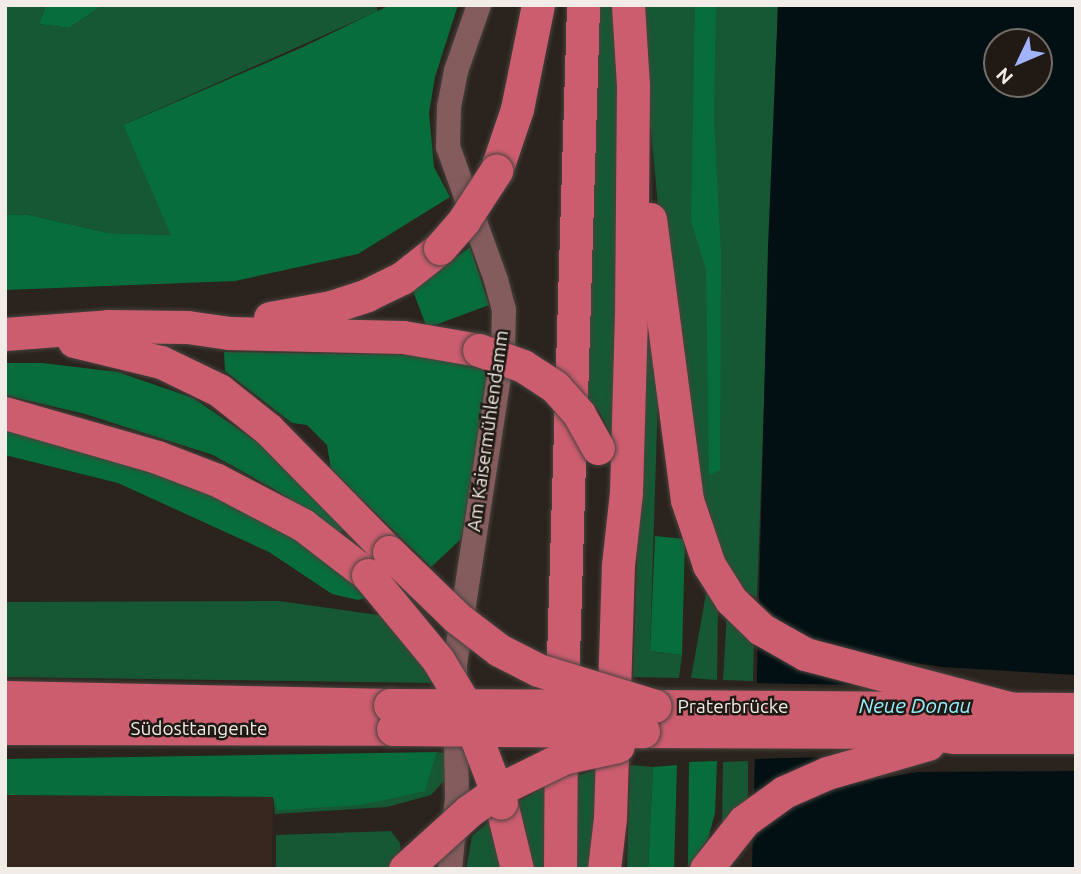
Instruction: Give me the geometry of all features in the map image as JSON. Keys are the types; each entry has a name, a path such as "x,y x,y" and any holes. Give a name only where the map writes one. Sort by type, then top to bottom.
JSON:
{"highway":[{"path":"17,334 108,326 187,327 288,316 349,302 402,278 440,248 475,205 496,171 517,108 538,5"},
{"path":"560,869 561,722 583,5"},
{"path":"628,5 633,85 685,491 699,544 719,584 746,615 782,642 805,653 1013,709"},
{"path":"604,869 610,818 618,565 627,458 633,85"},
{"path":"187,327 229,333 403,337 479,350 523,366 555,387 579,414 597,448 609,489 618,565"},
{"path":"17,334 97,344 141,355 181,370 219,390 268,429 379,564 461,698 500,803 517,869"},
{"path":"5,413 157,457 216,481 379,564 499,650 538,670 662,719"},
{"name":"Südosttangente","path":"5,697 392,717"},
{"name":"Praterbrücke","path":"392,717 662,719 1076,709"},
{"name":"Südosttangente","path":"5,728 392,717"},
{"path":"405,869 469,811 533,771 662,719"},
{"name":"Praterbrücke","path":"662,719 915,732 954,737 1076,737"},
{"path":"705,869 744,821 784,792 827,773 954,737"},
{"path":"610,818 614,869"}],"street":[{"name":"Am Kaisermühlendamm","path":"450,869 457,798 456,664 503,350 504,310 448,147 449,107 456,71 480,5"}],"shaded area":[{"path":"5,795 273,797 272,869 5,869"}],"green space":[{"path":"5,5 46,5 39,24 69,28 103,5 376,5 378,11 123,125 172,235 109,233 29,215 5,214"},
{"path":"46,5 103,5 69,28 39,24"},
{"path":"390,5 458,5 435,77 429,113 434,167 450,197 358,254 235,281 5,290 5,214 29,215 109,233 171,235 123,125 303,47"},
{"path":"596,5 616,5 624,184 614,442 601,414 580,387"},
{"path":"639,5 778,5 757,598 747,592 729,568 716,542 703,495 659,216"},
{"path":"695,5 716,5 714,118 721,255 720,470 709,475 706,270 691,221"},
{"path":"470,247 489,305 427,328 413,291"},
{"path":"647,275 659,363 650,651 682,655 679,678 633,677"},
{"path":"224,352 426,355 464,359 489,374 461,539 431,567 331,469 327,445 307,425 292,423 225,371"},
{"path":"5,363 42,363 118,372 193,398 262,445 347,527 339,534 279,492 213,455 85,414 5,395"},
{"path":"5,426 178,479 293,536 371,596 358,600 332,594 269,552 118,483 5,455"},
{"path":"655,536 685,539 682,655 650,651"},
{"path":"707,588 718,606 717,680 691,678"},
{"path":"279,601 385,616 435,683 5,677 5,602"},
{"path":"727,614 754,638 753,681 723,680"},
{"path":"437,752 448,754 444,781 431,795 387,807 275,814 273,797 424,791"},
{"path":"437,752 425,791 361,805 278,810 273,797 5,795 5,759"},
{"path":"717,761 715,813 708,839 688,867 689,762"},
{"path":"748,761 748,800 722,826 723,762"},
{"path":"630,765 653,767 648,869 627,869"},
{"path":"677,765 674,869 648,869 653,767"},
{"path":"598,769 592,869 566,869 568,779"},
{"path":"548,785 546,869 527,869 510,806"},
{"path":"491,820 503,869 466,869 472,836"},
{"path":"391,831 400,843 401,855 387,869 276,869 276,835"}],"water":[{"name":"Neue Donau","path":"778,5 1076,5 1076,869 752,869 768,247"}],"pier":[{"path":"754,599 788,627 841,650 942,667 1076,675 1076,771 918,772 849,784 806,798 771,821 748,843 749,803 825,757 750,759 752,683 858,685 753,635"}]}
